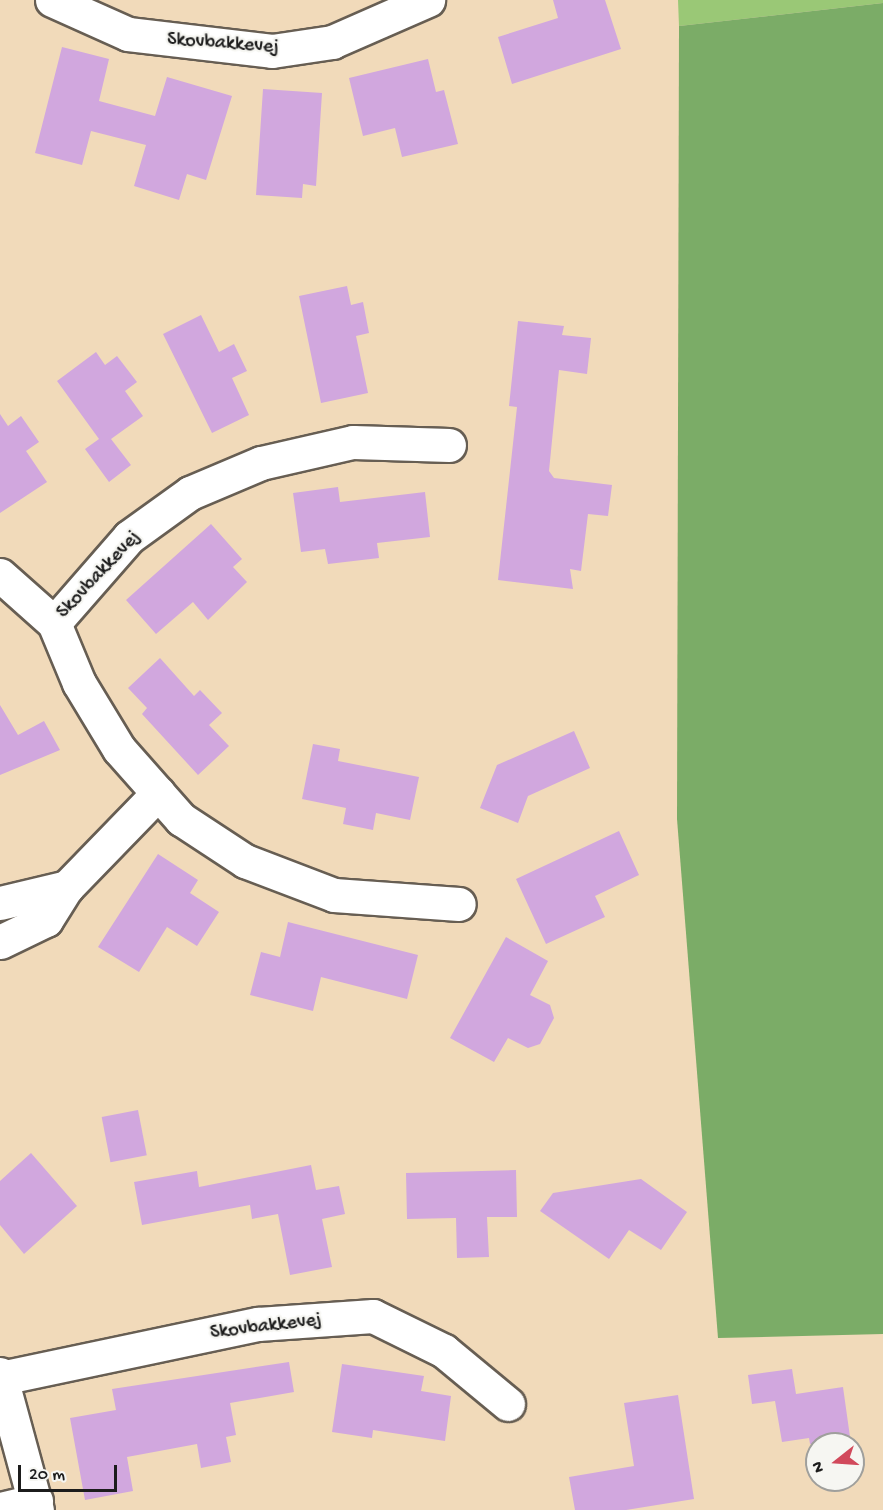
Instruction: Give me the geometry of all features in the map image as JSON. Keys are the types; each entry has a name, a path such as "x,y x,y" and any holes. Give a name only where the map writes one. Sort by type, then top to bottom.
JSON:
{"street":[{"name":"Skovbakkevej","path":"52,0 128,34 272,51 332,42 428,0"},
{"name":"Skovbakkevej","path":"54,623 129,537 190,493 261,463 353,442 449,445"},
{"name":"Skovbakkevej","path":"0,575 54,623 79,683 119,749 181,819 245,861 334,895 459,904"},
{"path":"0,942 46,920 67,887 158,792"},
{"path":"0,903 67,887"},
{"name":"Skovbakkevej","path":"0,1509 37,1506 0,1376 258,1324 373,1316 444,1351 508,1404"}],"green space":[{"path":"678,0 883,0 883,3 679,26"},
{"path":"883,3 883,1334 718,1338 677,819 679,26"}],"building":[{"path":"553,0 605,0 621,49 512,84 498,37 558,18"},
{"path":"62,47 109,59 99,101 155,116 167,77 232,96 206,180 187,174 179,200 134,186 146,145 91,131 82,165 35,153"},
{"path":"428,59 436,92 444,90 458,144 402,157 395,128 363,136 349,78"},
{"path":"263,89 322,93 316,186 303,184 302,198 256,195"},
{"path":"347,286 351,305 363,302 369,333 356,336 368,393 321,403 299,296"},
{"path":"201,315 219,352 234,344 247,371 232,378 249,415 212,433 163,334"},
{"path":"518,321 564,326 562,335 591,338 587,374 559,370 549,471 554,478 612,485 608,516 588,514 581,571 570,569 573,589 498,580 517,407 509,406"},
{"path":"96,352 105,365 117,356 137,382 125,391 143,416 111,439 131,465 109,482 85,449 99,439 57,381"},
{"path":"0,414 8,426 21,416 39,442 26,451 47,482 0,513"},
{"path":"338,487 340,502 425,492 430,537 377,543 379,558 328,564 325,549 301,552 293,493"},
{"path":"211,524 242,559 233,567 247,582 208,620 193,602 156,634 126,600"},
{"path":"160,658 194,696 200,690 222,713 209,725 229,746 198,775 142,714 147,708 128,688"},
{"path":"0,705 18,735 44,721 60,750 0,775"},
{"path":"574,731 590,768 528,796 518,823 480,808 497,765"},
{"path":"313,744 340,749 338,761 419,777 410,820 376,813 373,830 343,824 346,808 302,799"},
{"path":"619,831 639,875 595,896 605,917 546,944 516,879"},
{"path":"158,854 198,880 190,893 219,912 197,946 167,927 139,972 98,947"},
{"path":"288,922 418,955 407,999 321,977 313,1011 250,995 261,952 280,957"},
{"path":"506,937 548,961 530,995 550,1005 554,1018 540,1044 528,1048 508,1038 494,1062 450,1038"},
{"path":"138,1110 147,1155 110,1162 102,1117"},
{"path":"31,1153 77,1206 24,1254 0,1225 0,1181"},
{"path":"311,1165 316,1190 339,1186 345,1214 322,1219 332,1267 290,1275 278,1214 252,1219 250,1205 142,1225 134,1182 197,1171 199,1187"},
{"path":"516,1170 517,1217 487,1217 489,1257 457,1258 456,1218 407,1219 406,1173"},
{"path":"641,1179 687,1212 661,1250 629,1230 609,1259 540,1211 553,1193"},
{"path":"289,1362 294,1392 230,1403 236,1435 226,1437 231,1462 201,1468 197,1444 127,1457 133,1491 85,1500 70,1418 116,1410 112,1389"},
{"path":"342,1364 424,1376 421,1391 451,1396 445,1441 373,1430 372,1438 332,1432"},
{"path":"792,1369 796,1394 843,1387 849,1432 805,1432 805,1439 782,1442 775,1401 752,1404 748,1375"},
{"path":"678,1395 694,1499 626,1510 575,1510 569,1477 634,1466 624,1403"}]}
